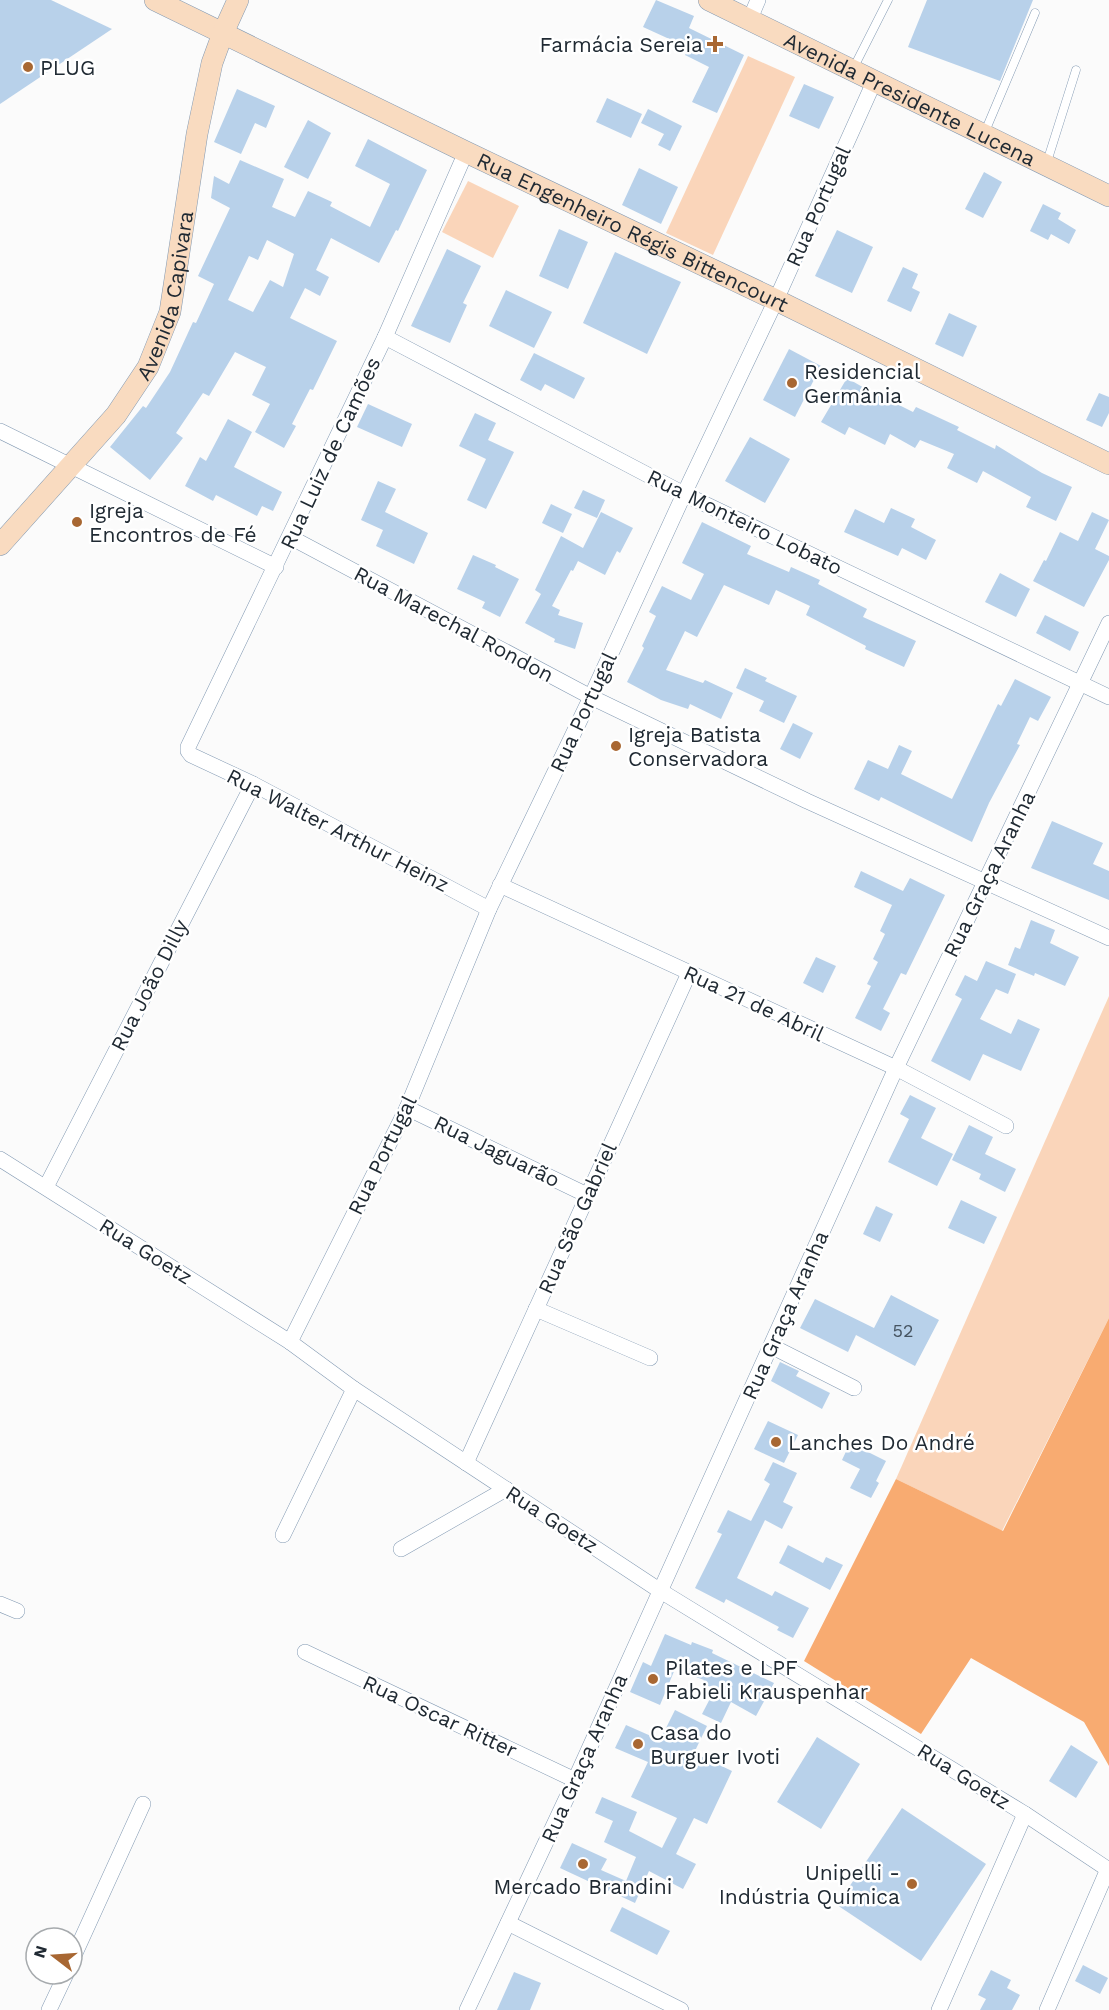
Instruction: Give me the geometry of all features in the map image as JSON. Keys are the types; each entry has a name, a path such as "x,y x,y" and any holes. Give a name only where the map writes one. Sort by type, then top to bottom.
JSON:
{"main road":[{"name":"Rua Engenheiro Régis Bittencourt","path":"155,0 776,300 1109,465"},
{"name":"Avenida Capivara","path":"0,545 116,415 148,367 170,312 197,134 212,63 238,0"},
{"name":"Avenida Presidente Lucena","path":"709,0 754,9 874,82 1109,196"}],"street":[{"name":"Rua Portugal","path":"290,1342 407,1108 489,909 591,697 776,300 874,82"},
{"name":"Rua Luiz de Camões","path":"188,751 385,336 466,152"},
{"name":"Rua Monteiro Lobato","path":"385,336 684,494 1109,697"},
{"path":"0,431 276,567"},
{"name":"Rua Marechal Rondon","path":"290,537 591,697 807,801 1109,938"},
{"name":"Rua Graça Aranha","path":"467,2010 575,1780 896,1068 1109,623"},
{"name":"Rua Walter Arthur Heinz","path":"188,751 191,755 252,784 489,909"},
{"name":"Rua João Dilly","path":"46,1187 252,784"},
{"name":"Rua 21 de Abril","path":"500,885 896,1068 1006,1126"},
{"name":"Rua São Gabriel","path":"466,1462 689,973"},
{"name":"Rua Jaguarão","path":"407,1108 587,1195"},
{"name":"Rua Goetz","path":"0,1159 290,1342 354,1389 659,1590 1025,1814 1108,1870"},
{"path":"536,1310 650,1358"},
{"path":"771,1346 854,1388"},
{"path":"283,1535 354,1389"},
{"path":"401,1549 506,1489"},
{"path":"0,1604 17,1611"},
{"name":"Rua Oscar Ritter","path":"305,1652 575,1780"},
{"path":"84,1934 143,1804"},
{"path":"939,2010 1025,1814"},
{"path":"1047,2010 1108,1870"},
{"path":"508,1923 681,2010"},
{"path":"49,2010 60,1986"}],"lane":[{"path":"852,70 888,0"},
{"path":"984,136 1035,13"},
{"path":"1046,166 1076,70"}],"shaded area":[{"path":"748,56 795,77 713,255 666,233"},
{"path":"468,181 519,206 493,258 442,232"},
{"path":"1109,996 1109,1318 1002,1531 896,1479"},
{"path":"1109,1318 1109,1766 1084,1722 971,1658 921,1734 804,1661 896,1479 1003,1531"}],"building":[{"name":"PLUG","path":"0,0 51,0 112,29 0,104"},
{"path":"656,0 694,16 689,28 744,55 717,113 692,102 709,67 685,55 689,48 643,27"},
{"path":"927,0 1033,0 1000,81 908,47"},
{"path":"804,84 834,97 819,129 789,116"},
{"path":"237,89 275,106 266,128 255,123 241,154 214,142"},
{"path":"607,98 642,114 631,138 596,122"},
{"path":"648,109 682,126 670,151 658,145 664,134 641,123"},
{"path":"308,120 331,133 308,179 284,167"},
{"path":"368,139 427,170 398,231 396,230 379,263 331,238 316,270 329,277 320,296 305,288 290,318 337,341 313,390 310,389 292,424 296,426 284,448 255,432 270,404 252,395 266,367 235,352 209,396 203,393 176,433 183,438 150,480 110,447 143,406 146,408 170,372 214,284 198,276 230,208 211,198 214,176 229,184 240,160 284,179 272,207 295,217 308,191 332,202 330,206 370,227 390,184 355,166","holes":["267,240 294,254 283,287 270,280 253,312 228,300 249,256 258,260"]},
{"path":"639,168 678,187 661,224 622,205"},
{"path":"984,172 1002,182 983,218 965,209"},
{"path":"1043,204 1061,213 1058,219 1076,230 1069,244 1051,234 1048,240 1030,231"},
{"path":"559,229 588,242 568,289 539,276"},
{"path":"837,230 873,247 852,293 815,276"},
{"path":"447,249 481,266 463,303 467,305 450,343 411,326"},
{"path":"615,252 681,282 647,354 583,323"},
{"path":"903,267 918,274 912,288 920,292 911,312 887,301"},
{"path":"506,290 552,312 534,348 489,326"},
{"path":"949,313 977,326 963,357 935,344"},
{"name":"Residencial Germânia","path":"789,349 821,366 795,417 763,400"},
{"path":"534,353 585,378 574,399 545,384 541,391 520,380"},
{"path":"847,378 878,396 913,412 916,407 959,427 957,430 995,449 996,445 1042,473 1072,487 1056,521 1026,507 1031,497 983,471 977,483 947,468 954,454 920,440 915,448 890,434 885,445 849,427 845,435 821,422"},
{"path":"1099,393 1109,397 1109,413 1102,427 1086,420"},
{"path":"368,404 412,424 402,447 357,427"},
{"path":"475,413 496,423 488,440 514,452 486,509 467,500 486,459 459,446"},
{"path":"228,419 252,432 234,467 282,492 273,511 262,506 257,516 216,495 213,501 185,486 200,457 206,461"},
{"path":"750,437 790,459 765,503 725,481"},
{"path":"378,481 396,489 385,512 428,533 414,564 376,546 383,530 361,520"},
{"path":"583,490 605,500 597,518 574,508"},
{"path":"551,504 572,514 563,533 542,523"},
{"path":"891,508 915,519 911,527 936,540 926,560 902,548 898,556 844,532 855,509 884,523"},
{"path":"601,512 633,528 620,553 617,551 605,575 578,561 552,606 560,610 558,615 583,623 575,649 554,642 555,639 525,623 541,594 535,590 561,536 583,548"},
{"path":"1092,512 1109,520 1095,549 1109,556 1109,560 1084,607 1033,581 1060,532 1078,541"},
{"path":"702,522 751,546 747,554 789,572 791,567 820,580 818,584 867,609 863,617 916,641 904,667 865,649 866,646 806,615 810,606 776,590 769,605 724,585 697,637 685,631 666,670 703,683 705,680 733,693 721,719 690,704 688,709 661,700 627,682 644,648 642,646 656,616 649,612 662,586 691,600 704,574 682,563"},
{"path":"473,555 519,579 500,617 482,608 485,602 457,589"},
{"path":"1000,573 1030,589 1016,617 985,602"},
{"path":"1045,615 1079,632 1070,651 1036,633"},
{"path":"745,668 767,678 765,681 797,696 784,723 759,711 764,701 736,688"},
{"path":"1015,679 1051,697 1038,721 1030,717 1017,744 1020,745 989,803 972,842 881,797 879,801 854,789 868,760 888,769 899,745 912,751 901,774 952,799 998,704 1001,706"},
{"path":"793,723 813,733 800,759 780,749"},
{"path":"1052,821 1103,843 1093,864 1109,871 1109,900 1031,868"},
{"path":"861,871 903,891 910,878 945,895 906,975 901,973 883,1009 890,1013 881,1031 855,1018 871,986 867,984 878,962 873,959 885,934 880,931 892,905 854,887"},
{"path":"1031,920 1055,930 1050,943 1079,957 1065,986 1035,973 1034,976 1008,965 1015,947 1020,949"},
{"path":"816,957 836,966 823,993 803,983"},
{"path":"986,961 1016,974 1008,994 996,989 980,1019 1011,1034 1018,1019 1040,1029 1021,1071 983,1054 970,1081 931,1061 962,999 955,995 965,975 977,981"},
{"path":"910,1095 936,1108 921,1138 953,1154 937,1186 888,1162 909,1119 900,1114"},
{"path":"969,1125 993,1137 985,1154 1016,1169 1005,1192 979,1179 981,1174 952,1160"},
{"path":"961,1200 997,1217 984,1244 948,1228"},
{"path":"876,1206 893,1214 880,1242 863,1234"},
{"path":"891,1295 939,1320 915,1366 856,1335 848,1352 800,1328 815,1299 874,1328"},
{"path":"780,1362 799,1371 796,1376 830,1393 822,1409 771,1381"},
{"name":"Lanches Do André","path":"768,1421 798,1435 784,1463 754,1449"},
{"path":"850,1443 886,1461 871,1498 850,1488 860,1469 842,1460"},
{"path":"773,1462 797,1473 783,1502 793,1507 782,1529 765,1520 737,1578 772,1596 775,1591 809,1608 793,1638 777,1630 779,1627 726,1599 724,1603 695,1588 722,1534 717,1532 728,1510 751,1521 770,1484 764,1480"},
{"path":"788,1545 823,1563 826,1557 843,1565 830,1590 779,1563"},
{"path":"665,1634 691,1645 692,1642 713,1650 712,1653 774,1683 756,1716 731,1702 721,1723 702,1714 715,1689 702,1683 704,1680 675,1669 660,1705 630,1692 643,1662 651,1666"},
{"path":"675,1710 707,1726 694,1753 732,1771 707,1824 694,1818 676,1854 696,1864 683,1889 649,1871 635,1903 560,1868 572,1843 607,1859 601,1870 626,1881 636,1857 604,1842 613,1821 595,1813 602,1797 637,1812 629,1831 662,1848 677,1818 631,1797 648,1762 615,1748 626,1725 660,1740"},
{"path":"817,1737 860,1764 821,1829 777,1802"},
{"path":"1071,1745 1098,1762 1076,1798 1049,1781"},
{"name":"Unipelli - Indústria Química","path":"902,1808 986,1864 921,1961 837,1905"},
{"path":"622,1907 670,1931 657,1955 610,1931"},
{"path":"1083,1965 1108,1978 1100,1994 1075,1981"},
{"path":"991,1970 1011,1980 1007,1988 1020,1995 1012,2010 980,2010 986,1999 978,1995"},
{"path":"514,1972 541,1983 530,2010 497,2010"}],"place":[{"name":"Farmácia Sereia","path":"715,44"},
{"name":"PLUG","path":"28,67"},
{"name":"Residencial Germânia","path":"792,383"},
{"name":"Igreja Encontros de Fé","path":"77,522"},
{"name":"Igreja Batista Conservadora","path":"616,746"},
{"name":"Lanches Do André","path":"776,1442"},
{"name":"Pilates e LPF Fabieli Krauspenhar","path":"653,1679"},
{"name":"Casa do Burguer Ivoti","path":"638,1744"},
{"name":"Mercado Brandini","path":"583,1864"},
{"name":"Unipelli - Indústria Química","path":"912,1884"}]}
